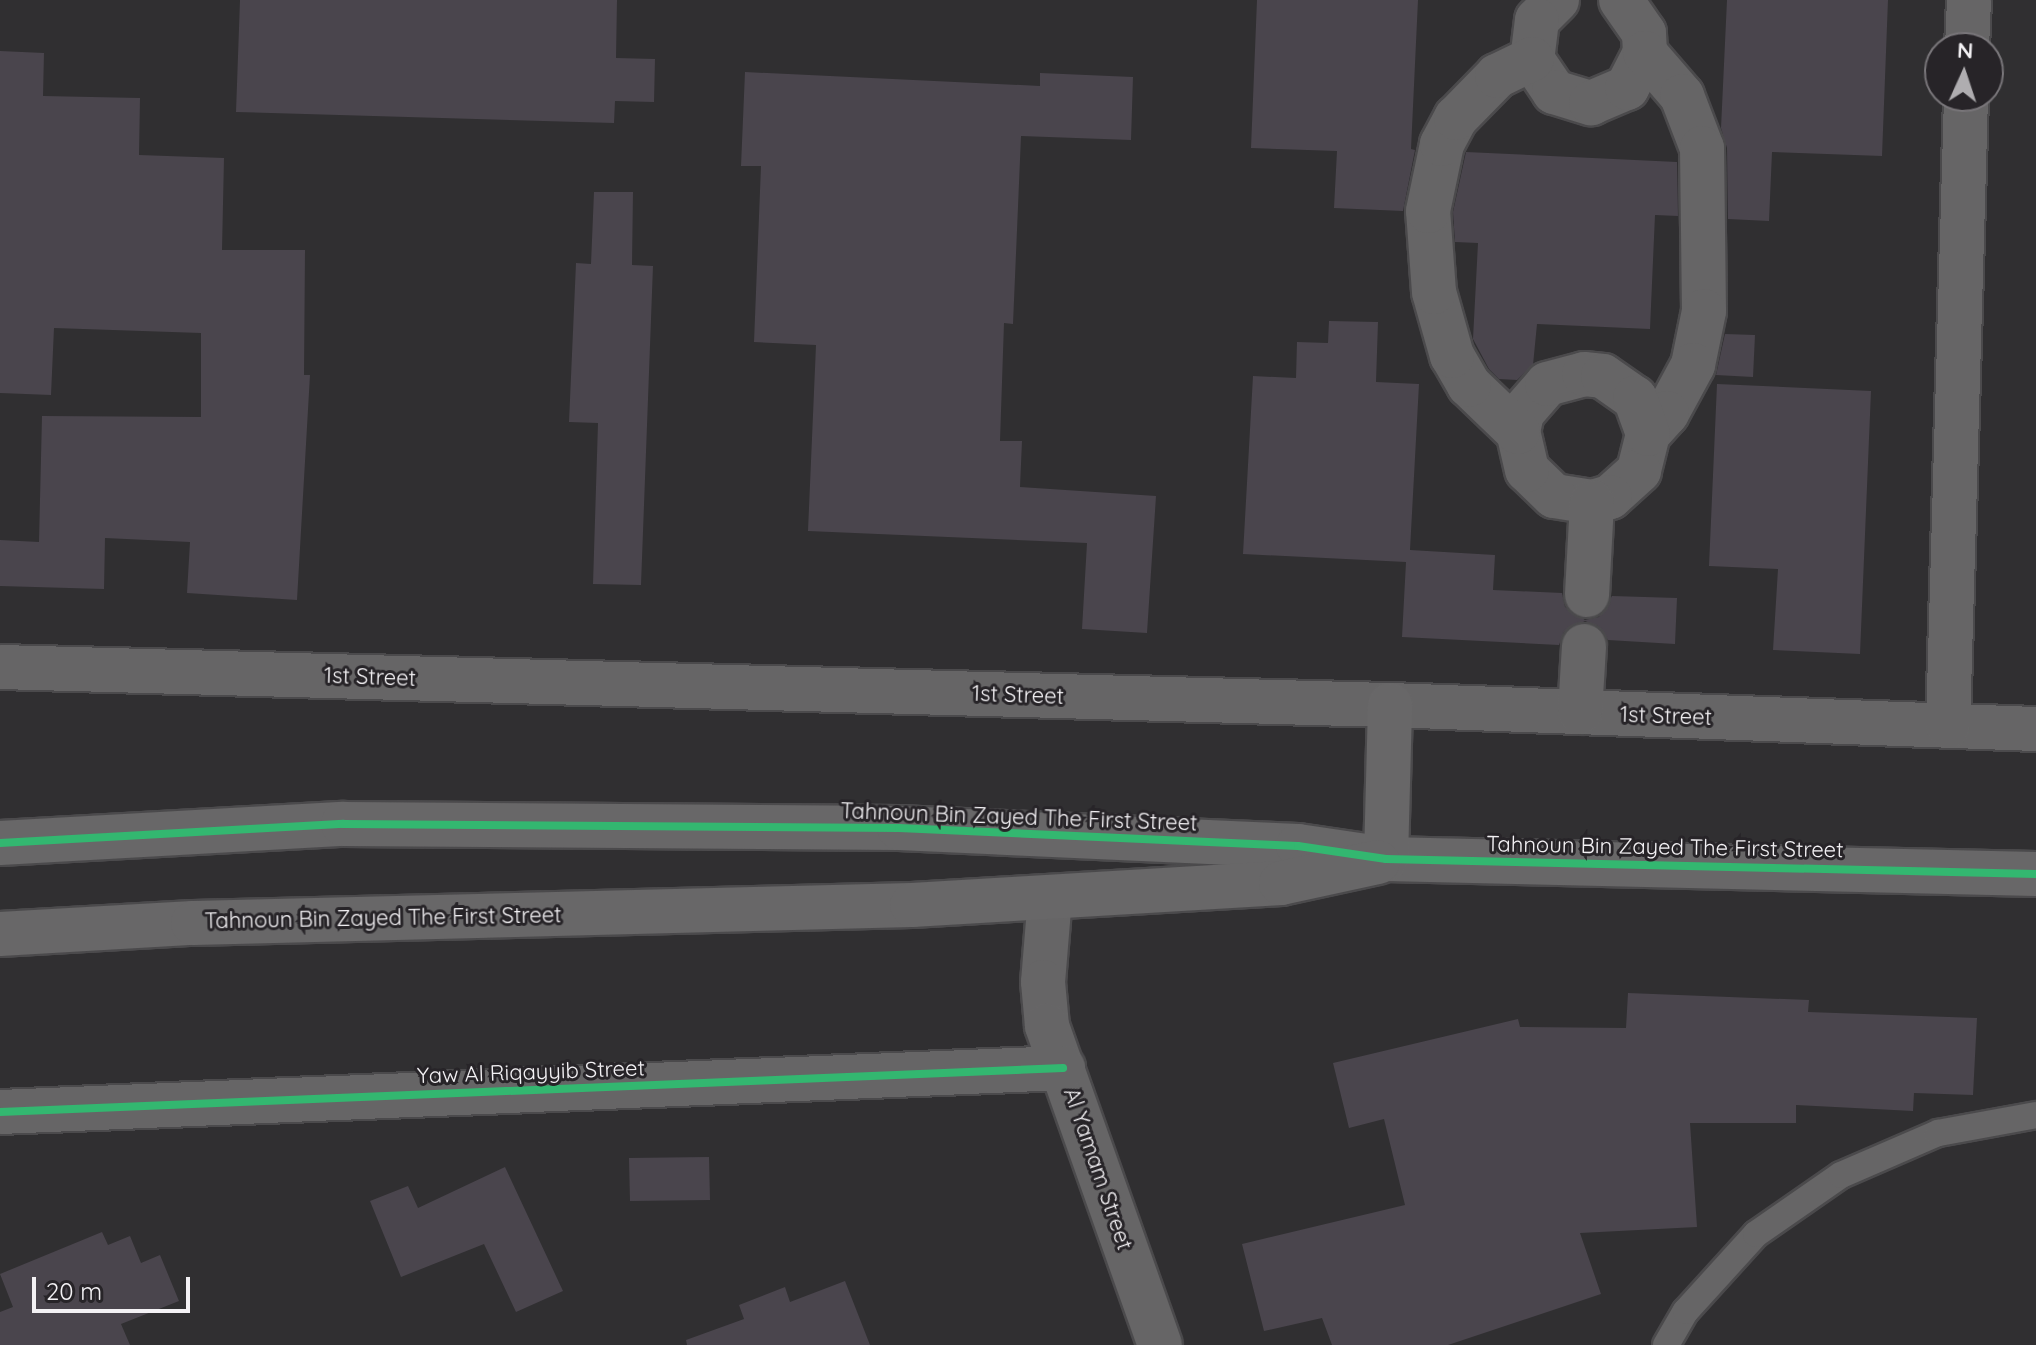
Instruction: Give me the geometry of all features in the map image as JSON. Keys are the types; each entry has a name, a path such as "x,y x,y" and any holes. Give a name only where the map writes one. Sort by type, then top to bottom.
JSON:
{"street":[{"path":"1557,0 1537,20 1532,59 1554,92 1591,103 1627,88 1645,53 1644,33 1621,0"},
{"path":"1968,32 1969,0"},
{"path":"1645,53 1682,96 1702,148 1705,177 1701,339 1682,390 1648,434 1639,471 1627,486 1592,502 1554,496 1538,485 1519,452 1518,432 1522,413 1547,384 1584,374 1603,376 1635,398 1648,434"},
{"path":"1518,432 1469,385 1452,356 1434,292 1428,211 1442,144 1456,118 1497,76 1532,59"},
{"path":"1948,726 1966,112"},
{"path":"1587,595 1592,502"},
{"path":"1580,712 1584,646"},
{"name":"1st Street","path":"0,667 1390,705 2036,729"},
{"path":"1386,859 1390,705"},
{"name":"Tahnoun Bin Zayed The First Street","path":"0,843 343,824 867,828 1053,831 1298,846 1386,859 2036,874"},
{"name":"Tahnoun Bin Zayed The First Street","path":"0,934 193,923 912,905 1294,882 1386,859"},
{"name":"Al Yamam Street","path":"1050,897 1043,982 1047,1026 1160,1345"},
{"name":"Yaw Al Riqayyib Street","path":"0,1112 1063,1068"}],"lane":[{"path":"1666,1345 1686,1311 1756,1234 1841,1175 1938,1133 2036,1115"}],"building":[{"path":"240,0 617,0 616,58 655,59 654,102 615,101 614,123 236,112"},
{"path":"1257,0 1418,0 1411,149 1415,150 1403,211 1334,208 1337,151 1251,148"},
{"path":"1727,0 1888,0 1882,156 1772,152 1769,221 1728,219 1727,148 1721,128"},
{"path":"0,51 44,53 43,96 140,98 139,155 224,158 222,250 305,250 304,375 310,375 297,600 187,593 190,542 105,538 104,589 0,586 0,540 39,542 42,416 201,417 201,333 54,328 51,395 0,393"},
{"path":"745,72 1040,86 1040,73 1133,77 1131,140 1021,136 1013,324 1004,323 1000,441 1022,441 1020,487 1156,496 1147,633 1082,629 1087,543 808,531 816,345 754,342 761,166 741,166"},
{"path":"1466,152 1677,162 1678,216 1655,215 1650,329 1537,324 1533,365 1517,380 1499,379 1489,369 1473,339 1478,243 1455,242 1453,212"},
{"path":"594,192 633,192 632,265 653,266 641,585 593,584 598,423 569,422 576,263 591,264"},
{"path":"1329,321 1378,322 1376,382 1419,384 1410,550 1495,555 1493,590 1562,593 1565,607 1585,620 1599,617 1612,596 1677,598 1675,644 1608,640 1598,626 1585,621 1564,632 1559,645 1402,637 1406,562 1243,554 1253,376 1296,378 1297,342 1328,343"},
{"path":"1725,334 1755,335 1753,377 1716,375"},
{"path":"1717,384 1871,391 1860,654 1773,650 1778,569 1709,566"},
{"path":"1628,993 1809,1000 1808,1012 1977,1018 1973,1095 1914,1093 1913,1111 1796,1105 1796,1123 1690,1123 1697,1227 1580,1233 1601,1294 1448,1345 1332,1345 1322,1318 1264,1331 1242,1244 1405,1205 1384,1119 1349,1128 1333,1063 1518,1019 1520,1027 1626,1028"},
{"path":"709,1157 710,1200 630,1201 629,1158"},
{"path":"505,1167 563,1291 516,1312 484,1244 401,1277 370,1201 408,1186 418,1208"},
{"path":"102,1232 108,1245 130,1236 141,1263 160,1255 179,1301 121,1324 130,1345 0,1345 0,1312 13,1307 0,1274"},
{"path":"845,1281 870,1345 687,1345 686,1340 744,1319 739,1305 785,1287 790,1302"}],"cycle path":[{"path":"0,843 343,824 899,828 1298,846 1386,859 2036,874"},
{"path":"0,1112 1063,1068"}]}
